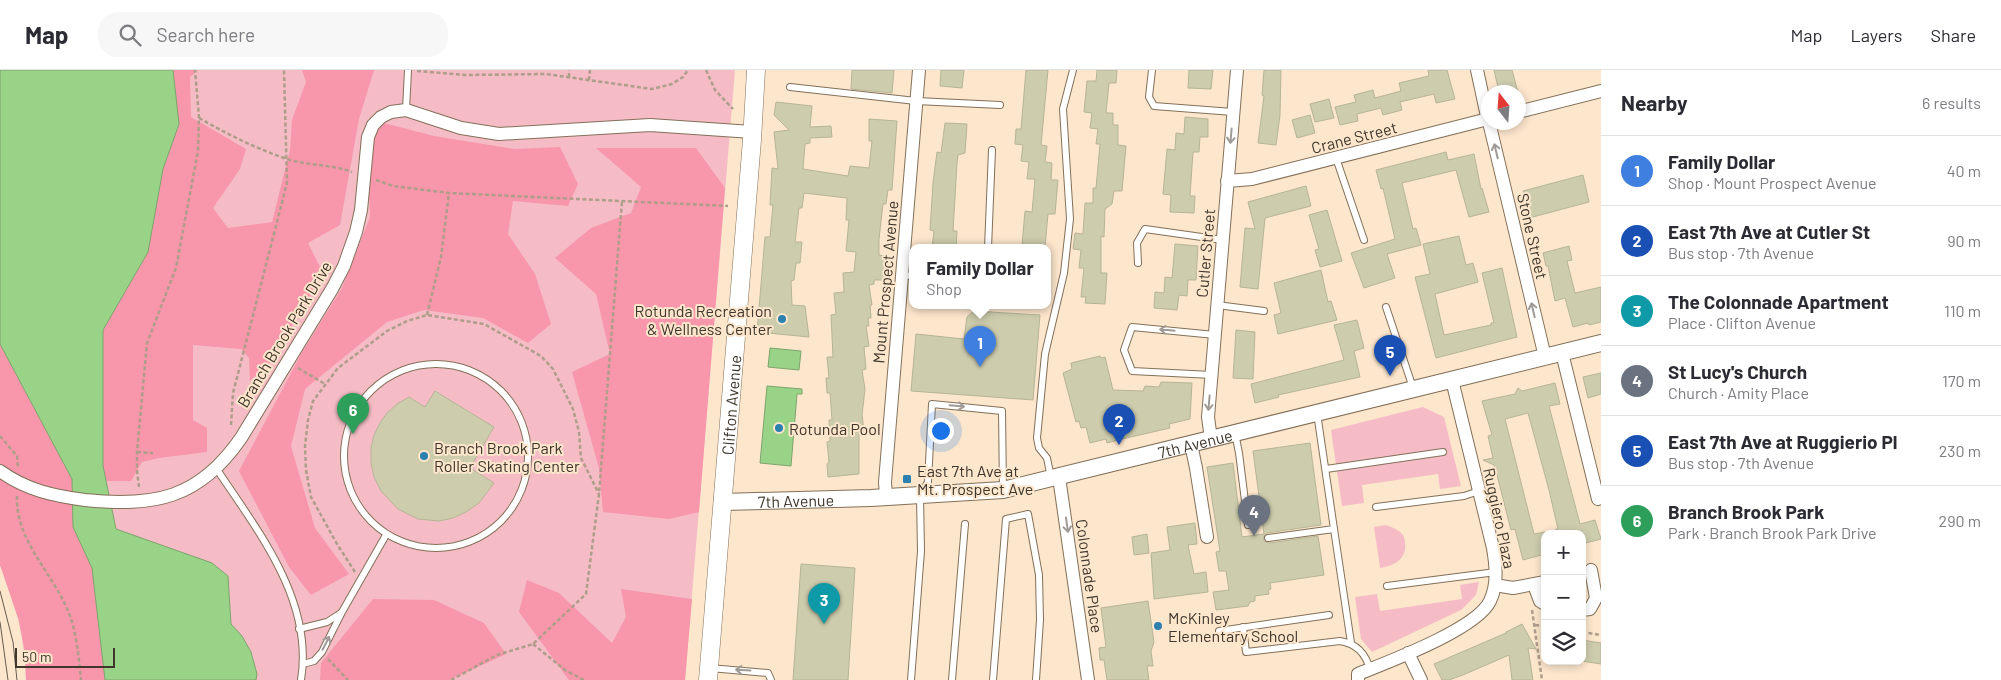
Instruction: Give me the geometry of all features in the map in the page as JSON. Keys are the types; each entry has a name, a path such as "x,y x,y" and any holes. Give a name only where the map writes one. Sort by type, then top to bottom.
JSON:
{"main road":[{"name":"Clifton Avenue","path":"708,674 756,70"}],"street":[{"name":"Mount Prospect Avenue","path":"886,498 885,482 907,275 919,70"},
{"name":"Cutler Street","path":"1211,439 1208,425 1236,70"},
{"name":"Stone Street","path":"1477,70 1481,88"},
{"path":"1526,110 1601,91"},
{"name":"Branch Brook Park Drive","path":"0,471 18,483 54,495 128,503 154,500 177,494 216,468 241,438 332,289 348,256 360,210 366,144 370,130 376,121 386,114 398,110 406,110"},
{"path":"406,110 461,128 499,134 650,125 752,132"},
{"name":"Crane Street","path":"1227,182 1252,179 1481,122"},
{"name":"Stone Street","path":"1490,130 1545,357"},
{"name":"7th Avenue","path":"722,502 886,498 1003,490 1601,343"},
{"path":"1562,353 1598,499"},
{"name":"Ruggiero Plaza","path":"1358,677 1370,669 1453,632 1470,622 1489,603 1496,578 1493,548 1452,380"},
{"path":"1191,444 1207,537"},
{"name":"Colonnade Place","path":"1055,478 1088,680"},
{"path":"1586,610 1590,609 1596,598 1591,570"},
{"path":"1496,578 1513,588 1535,584 1541,602"},
{"path":"1408,653 1421,680"}],"lane":[{"path":"406,110 408,70"},
{"path":"1055,478 1047,458 1039,448 1037,438 1047,343 1064,273 1070,219 1063,109 1073,70"},
{"path":"1152,70 1149,98 1154,106 1233,112"},
{"path":"790,87 916,101 1000,105"},
{"path":"988,244 992,150"},
{"path":"1336,158 1364,240"},
{"path":"1138,263 1137,243 1145,229 1222,240"},
{"path":"1217,305 1264,311"},
{"path":"1386,306 1414,389"},
{"path":"1212,375 1132,371 1124,350 1132,327 1215,335"},
{"path":"431,364 455,366 478,374 492,382 514,406 526,436 527,471 515,504 503,520 489,532 472,541 453,547 433,548 414,546 386,535 362,513 352,496 345,477 343,457 345,438 350,420 359,404 370,390 385,379 399,371 416,366 431,364"},
{"path":"911,680 921,551 920,496 928,482 932,404 1002,411 1003,490"},
{"path":"1317,413 1351,643"},
{"path":"1235,434 1240,454 1248,525"},
{"path":"1326,469 1444,452"},
{"path":"216,468 278,565 292,598 299,629 303,664 302,680"},
{"path":"1376,507 1464,496 1479,491"},
{"path":"993,680 1006,518 1028,514 1039,575 1040,620 1036,680"},
{"path":"952,680 965,524"},
{"path":"1268,538 1334,529"},
{"path":"303,664 314,661 322,652 342,612 386,535"},
{"path":"1387,586 1496,578"},
{"path":"299,629 327,622 342,612"},
{"path":"1219,631 1329,615"},
{"path":"1243,627 1246,652 1332,641 1351,643 1363,653 1370,669"},
{"path":"708,674 768,673 771,680"}],"path":[{"path":"140,487 137,471 137,452 147,343 176,268 198,151 199,117 195,70"},
{"path":"231,425 233,393 287,183 284,70"},
{"path":"569,70 569,77"},
{"path":"589,80 590,70"},
{"path":"420,72 466,75 552,74 652,89 672,84 688,70"},
{"path":"706,70 717,95 733,109"},
{"path":"199,117 246,142 286,159 303,163 336,166 352,172"},
{"path":"375,179 393,186 449,193 728,206"},
{"path":"427,315 441,257 449,193"},
{"path":"451,680 497,655 533,644 586,594 600,494 622,201"},
{"path":"360,580 336,544 311,497 304,446 308,420 313,400 338,368 387,331 407,321 427,315 484,324 540,356 553,369 573,409 579,432 581,458 600,494"},
{"path":"288,361 325,384"},
{"path":"0,436 17,456 17,512 19,522 71,619 81,680"},
{"path":"137,452 153,453"},
{"path":"1535,584 1535,625 1542,680"},
{"path":"1535,625 1541,626"},
{"path":"1586,633 1601,635"},
{"path":"533,644 565,670 584,680"},
{"path":"322,652 348,680"}],"shaded area":[{"path":"0,70 735,70 685,680 26,680 19,621 0,565"},
{"path":"0,70 173,70 179,124 163,169 148,252 103,330 103,466 116,529 212,563 228,576 231,624 242,636 251,652 257,674 256,680 105,680 92,568 73,527 72,479 0,344"},
{"path":"173,70 198,70 190,77 191,117 246,149 240,169 213,208 228,228 272,222 290,150 292,120 306,82 302,70 374,70 359,119 340,225 308,243 323,273 271,362 250,381 249,358 241,349 193,345 193,420 207,428 207,452 142,462 131,481 106,481 103,466 103,330 148,252 163,169 179,124"},
{"path":"384,123 434,136 515,149 560,147 578,184 568,206 513,201 508,234 535,274 551,324 528,343 483,318 424,310 387,322 305,389 291,446 315,528 349,574 311,595 289,567 239,471 301,354 342,288 370,217 369,192 372,135"},
{"path":"596,148 696,148 725,188 699,512 669,519 603,512 599,468 572,372 610,354 596,294 555,258 591,228 631,213 641,187"},
{"path":"0,344 72,479 73,527 92,568 105,680 26,680 25,653 19,621 0,565"},
{"path":"770,348 801,351 799,370 768,367"},
{"name":"Rotunda Pool","path":"767,386 802,389 802,394 797,394 791,466 760,463"},
{"path":"1423,407 1444,417 1461,486 1440,489 1438,474 1362,485 1364,503 1342,506 1331,430"},
{"path":"1386,525 1402,534 1405,540 1405,549 1398,561 1390,566 1380,568 1374,527"},
{"path":"527,580 559,593 612,643 626,617 621,589 692,599 685,680 569,680 519,612"},
{"path":"1479,582 1476,595 1461,610 1372,652 1361,639 1355,597 1377,594 1380,611 1462,599 1460,585"},
{"path":"373,599 434,600 484,623 506,654 449,680 320,680 321,663"}],"building":[{"path":"852,70 894,70 892,93 851,89"},
{"path":"941,70 964,70 962,88 940,86"},
{"path":"1026,70 1048,70 1041,145 1047,146 1045,162 1052,163 1051,180 1058,180 1055,214 1048,214 1045,244 1022,244 1025,211 1032,212 1035,179 1027,179 1029,162 1021,161 1023,145 1015,144 1016,129 1021,129"},
{"path":"1097,70 1117,70 1116,83 1109,83 1106,113 1113,113 1113,125 1118,125 1118,145 1126,146 1122,191 1114,191 1112,204 1105,209 1104,237 1101,236 1101,273 1107,273 1105,304 1085,303 1086,297 1081,297 1084,268 1079,268 1081,250 1073,249 1075,233 1083,234 1085,203 1093,203 1093,188 1096,188 1100,144 1096,144 1098,129 1090,128 1092,113 1084,112 1087,81 1096,81"},
{"path":"1189,70 1213,70 1211,89 1188,88"},
{"path":"1264,70 1281,70 1280,115 1276,145 1258,143 1264,96 1262,95"},
{"path":"1428,70 1447,70 1455,99 1436,103 1434,94 1400,102 1402,110 1383,115 1381,108 1357,114 1358,121 1340,125 1335,107 1356,102 1354,95 1373,90 1375,98 1401,91 1399,83 1429,76"},
{"path":"1494,70 1512,70 1516,85 1497,85"},
{"path":"1329,99 1334,118 1315,122 1310,104"},
{"path":"776,102 812,106 810,127 831,126 832,137 810,138 810,143 805,144 803,169 848,176 850,166 869,168 872,141 869,141 869,119 897,121 892,190 888,190 886,204 883,204 879,239 879,255 885,256 884,280 874,280 874,284 869,285 872,305 870,305 871,318 868,318 869,326 866,326 869,346 864,347 866,369 862,370 865,389 862,415 864,431 859,432 859,474 828,477 827,464 829,462 827,442 830,441 829,420 832,420 830,393 827,393 826,378 829,378 827,357 833,357 831,315 836,314 834,293 844,292 843,273 854,272 856,252 846,251 849,220 846,220 847,198 804,193 802,208 799,208 795,242 802,242 800,263 796,263 794,280 791,281 792,305 805,306 809,337 757,332 765,237 770,237 773,205 770,205 772,168 778,169 774,132 789,130 774,115"},
{"path":"1310,115 1315,133 1297,138 1292,120"},
{"path":"1185,117 1208,119 1208,137 1200,137 1199,152 1193,152 1190,196 1195,196 1194,213 1170,212 1171,195 1163,194 1167,149 1175,150 1176,133 1184,134"},
{"path":"945,123 967,124 965,153 958,155 957,163 953,231 957,231 956,244 932,244 934,231 930,230 937,152 941,153"},
{"path":"1446,152 1448,160 1474,154 1481,189 1489,212 1469,217 1456,170 1402,183 1413,229 1416,228 1421,245 1387,254 1395,278 1364,288 1351,253 1395,239 1383,188 1381,189 1376,170"},
{"path":"1583,175 1589,202 1529,218 1523,191"},
{"path":"1306,186 1311,206 1265,218 1258,289 1240,287 1245,228 1255,229 1248,202"},
{"path":"1327,210 1342,261 1320,267 1315,250 1319,249 1309,215"},
{"path":"1459,236 1466,265 1473,263 1478,282 1435,294 1444,335 1494,323 1482,273 1502,268 1517,337 1436,358 1415,277 1430,274 1423,244"},
{"path":"1175,244 1198,246 1196,280 1188,280 1187,296 1179,295 1177,310 1154,308 1155,292 1164,293 1165,277 1172,278"},
{"path":"1569,246 1572,260 1567,261 1575,293 1601,287 1601,322 1573,327 1565,298 1555,301 1548,266 1546,266 1543,253"},
{"path":"1321,270 1328,302 1331,301 1337,320 1278,334 1274,315 1281,313 1274,283"},
{"path":"974,311 1040,315 1033,400 911,391 916,334 964,339 967,317"},
{"path":"1357,320 1364,348 1354,351 1360,377 1278,395 1279,397 1255,403 1251,384 1344,360 1334,325"},
{"path":"1236,330 1255,332 1253,379 1233,378"},
{"path":"1100,356 1101,358 1105,357 1113,390 1143,391 1145,386 1159,387 1161,382 1192,383 1190,419 1169,424 1170,428 1107,443 1106,439 1090,443 1086,427 1081,428 1079,421 1076,422 1063,373 1072,369 1071,363"},
{"path":"1601,373 1601,394 1588,398 1583,377"},
{"path":"1555,383 1560,404 1549,406 1580,524 1595,520 1601,539 1586,543 1586,530 1556,530 1558,529 1549,490 1528,413 1505,419 1534,534 1541,533 1541,555 1523,560 1515,529 1511,530 1494,465 1483,460 1493,458 1488,436 1492,435 1482,401 1515,394 1518,388 1522,391"},
{"name":"Branch Brook Park Roller Skating Center","path":"435,391 494,427 470,468 494,483 479,503 466,512 453,518 439,521 418,519 398,509 381,491 374,477 371,463 371,448 374,435 387,413 409,397 425,407"},
{"path":"1310,443 1321,525 1267,533 1263,538 1264,541 1269,543 1318,536 1324,575 1270,583 1271,589 1268,590 1269,594 1255,596 1255,601 1250,602 1248,606 1216,610 1213,592 1229,590 1226,571 1219,571 1216,552 1220,551 1207,467 1233,463 1242,537 1264,534 1253,451"},
{"path":"1195,523 1197,544 1188,545 1194,574 1206,572 1208,592 1154,599 1151,553 1170,550 1167,527"},
{"path":"1147,534 1149,553 1134,555 1132,537"},
{"path":"801,564 855,568 848,680 793,680"},
{"path":"1148,601 1154,642 1151,651 1153,666 1147,666 1149,680 1107,680 1104,660 1100,660 1099,648 1106,647 1101,608"},
{"path":"1522,624 1536,649 1528,648 1533,680 1512,680 1509,655 1463,675 1449,680 1442,680 1434,664 1506,633"},
{"path":"1586,641 1601,643 1601,664 1586,662"}],"tram line":[{"path":"0,591 13,642 17,680"},
{"path":"0,622 8,680"}],"place":[{"name":"Rotunda Recreation & Wellness Center","path":"782,319"},
{"name":"Family Dollar","path":"980,367"},
{"name":"East 7th Ave at Ruggierio Pl","path":"1390,376"},
{"name":"Rotunda Pool","path":"779,428"},
{"name":"Branch Brook Park","path":"353,434"},
{"name":"East 7th Ave at Cutler St","path":"1119,445"},
{"name":"Branch Brook Park Roller Skating Center","path":"424,456"},
{"name":"East 7th Ave at Mt. Prospect Ave","path":"907,479"},
{"name":"St Lucy's Church","path":"1254,536"},
{"name":"The Colonnade Apartment","path":"824,624"},
{"name":"McKinley Elementary School","path":"1158,626"}]}
